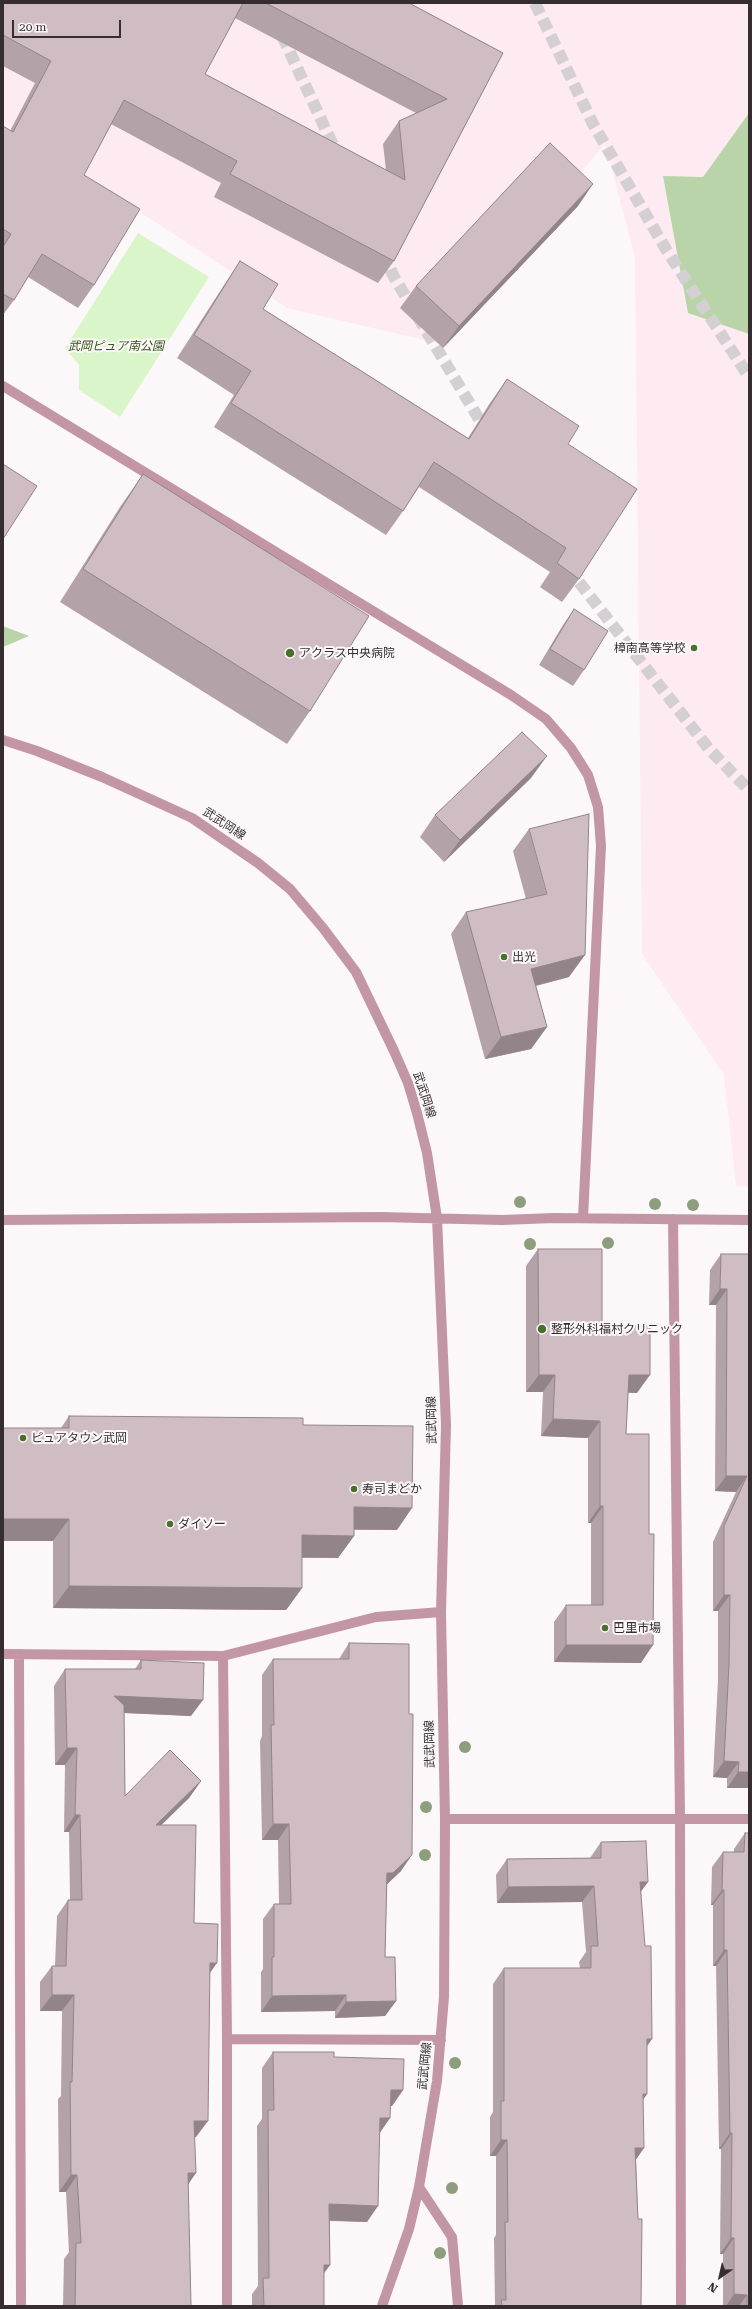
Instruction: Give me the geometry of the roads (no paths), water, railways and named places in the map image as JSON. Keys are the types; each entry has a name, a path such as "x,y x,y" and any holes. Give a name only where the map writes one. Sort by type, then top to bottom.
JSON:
{"street":[{"path":"3,386 511,695 546,719 571,748 588,775 598,807 601,846 583,1218"},
{"name":"武武岡線","path":"3,740 37,751 102,777 192,818 252,859 290,889 323,928 356,972 408,1083 427,1153 437,1218 446,1425 441,1612 445,1819 444,1997 441,2040 431,2124 419,2187 409,2230 382,2306"},
{"path":"3,1220 372,1217 502,1220 583,1218 749,1220"},
{"path":"673,1219 680,1818 681,2306"},
{"path":"3,1654 223,1656 376,1616 441,1612"},
{"path":"19,1654 21,2306"},
{"path":"223,1656 227,2039 227,2306"},
{"path":"445,1819 749,1819"},
{"path":"227,2039 441,2040"},
{"path":"419,2187 452,2237 458,2306"}],"tunnel":[{"path":"267,3 338,156"},
{"path":"535,3 593,124 667,251 749,377"},
{"path":"383,253 394,277 488,434"},
{"path":"568,568 709,749 749,790"}],"place":[{"name":"樟南高等学校","path":"694,648"},
{"name":"アクラス中央病院","path":"290,653"},
{"name":"出光","path":"504,957"},
{"name":"整形外科福村クリニック","path":"542,1329"},
{"name":"ピュアタウン武岡","path":"23,1438"},
{"name":"寿司まどか","path":"354,1489"},
{"name":"ダイソー","path":"170,1524"},
{"name":"巴里市場","path":"605,1628"}],"park label":[{"name":"武岡ピュア南公園","path":"116,346"}]}
